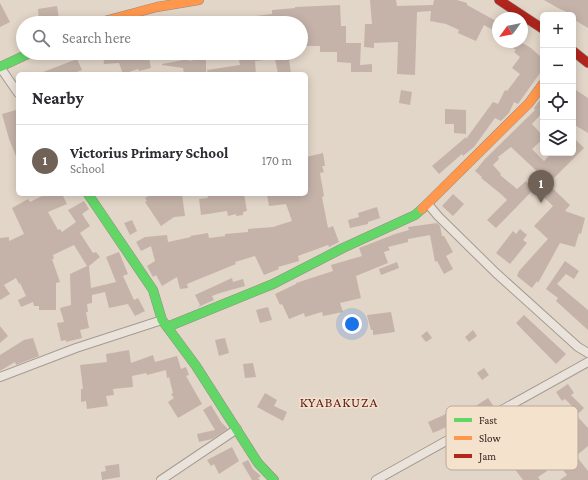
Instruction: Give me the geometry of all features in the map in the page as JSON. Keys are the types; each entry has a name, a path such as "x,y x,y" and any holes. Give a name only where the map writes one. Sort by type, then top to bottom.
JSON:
{"main road":[{"path":"123,16 157,7 199,0"},
{"path":"499,0 520,12 540,27"},
{"path":"576,53 588,63"},
{"path":"0,67 16,60"},
{"path":"164,323 273,284 343,248 415,215 502,131 529,103 540,88"},
{"path":"89,196 153,290 164,323 196,366 238,429 258,463 274,480"}],"street":[{"path":"0,67 16,90"},
{"path":"428,204 438,216 496,273 578,347 588,353"},
{"path":"0,377 76,348 164,323"},
{"path":"509,406 588,362"},
{"path":"161,480 238,429"},
{"path":"376,480 446,441"}],"building":[{"path":"370,0 396,0 397,6 433,5 434,0 457,0 467,3 467,5 492,19 492,30 484,25 476,41 458,33 459,30 446,24 430,21 431,11 417,12 415,75 397,74 398,42 374,43 374,48 364,47 365,24 372,24"},
{"path":"544,0 588,0 588,28 576,21 576,12 567,12"},
{"path":"0,3 10,22 0,27"},
{"path":"340,5 341,26 346,26 346,43 361,43 360,65 372,64 372,72 351,72 351,63 337,62 337,52 320,52 320,46 308,46 308,16 256,16 272,14 272,10 295,7"},
{"path":"57,6 59,16 39,16 38,9"},
{"path":"528,46 540,56 540,73 518,104 514,102 509,113 501,121 495,118 474,147 463,156 462,154 439,174 432,166 466,137 466,139 493,102 498,104 505,90 507,91 520,74 512,68 520,57 514,52 516,50 513,48 528,48"},
{"path":"74,60 77,60 82,70 76,72 43,72"},
{"path":"104,60 149,60 151,68 139,71 138,69 129,72 122,72 119,63 104,64"},
{"path":"184,60 206,60 206,72 184,72 183,68 162,65"},
{"path":"239,60 265,60 255,61 256,72 208,72 207,70 240,65"},
{"path":"275,60 289,60 291,72 278,72"},
{"path":"401,90 412,92 410,105 399,103"},
{"path":"576,90 588,98 588,133 576,126"},
{"path":"540,100 540,115 532,124 540,133 540,142 532,149 544,161 549,156 576,156 548,184 570,205 565,211 585,218 581,234 579,233 575,247 560,243 538,283 537,281 532,288 517,276 519,271 548,239 534,226 553,206 533,187 543,177 511,147 498,157 499,159 493,165 501,174 500,175 517,189 526,181 534,189 496,228 487,220 507,200 475,171 485,159 535,110 534,108"},
{"path":"445,109 466,110 466,134 454,133 454,124 445,124"},
{"path":"16,110 16,156 9,139 2,114"},
{"path":"576,140 584,148 576,156"},
{"path":"323,153 325,166 322,166 324,172 320,173 324,196 322,197 328,228 333,226 339,242 329,247 328,245 298,256 299,261 278,267 279,269 264,275 255,256 235,262 236,264 187,284 188,288 180,289 177,277 162,286 156,275 153,277 147,266 155,261 151,246 141,251 136,242 145,237 167,235 168,242 208,233 209,238 225,236 225,234 248,232 248,229 273,227 292,221 286,204 269,206 267,196 308,196 308,157"},
{"path":"453,194 464,204 453,216 442,206"},
{"path":"42,196 63,196 67,204 48,212 58,230 60,229 62,232 76,222 68,210 84,201 89,209 82,214 90,226 80,233 93,253 96,252 100,257 89,266 91,288 116,282 106,257 119,252 128,274 123,276 134,300 138,298 145,311 135,316 128,304 109,308 105,292 92,295 92,303 87,304 88,312 86,312 89,328 80,330 82,338 66,342 66,340 61,341 57,323 64,322 60,308 71,305 70,274 87,266 74,245 53,255 54,259 52,259 60,282 56,283 56,310 39,310 39,306 34,306 33,302 21,307 18,300 26,296 16,278 4,285 10,294 0,300 0,238 9,237 9,241 24,234 12,208 28,199 30,202"},
{"path":"148,196 182,196 185,216 174,217 161,226 145,202 147,201 145,198"},
{"path":"208,196 244,196 247,211 243,212 243,215 236,216 236,214 228,216 227,211 201,215 199,199 208,198"},
{"path":"377,207 380,218 368,222 368,224 350,228 348,220 359,217 358,213"},
{"path":"132,220 137,231 130,235 124,223"},
{"path":"437,223 440,226 442,236 444,236 453,252 446,256 453,269 444,274 437,261 435,262 430,235 408,239 408,242 388,247 390,250 384,252 388,263 356,276 361,298 340,303 343,312 323,316 322,312 305,317 304,313 289,319 282,304 280,305 275,294 296,283 333,271 331,265 362,256 359,248 409,230 408,227"},
{"path":"520,229 527,235 523,240 527,243 510,264 496,253 513,231 516,234"},
{"path":"565,261 579,271 574,279 566,274 557,284 588,310 588,330 556,301 558,298 546,289"},
{"path":"397,262 399,268 381,275 379,269"},
{"path":"232,278 233,282 243,279 245,286 212,296 214,300 198,307 200,305 195,295"},
{"path":"268,307 272,320 260,323 256,310"},
{"path":"391,312 395,332 373,335 373,330 371,330 367,315"},
{"path":"524,315 566,354 556,364 516,323"},
{"path":"0,326 8,336 0,343"},
{"path":"473,330 477,336 469,342 465,337"},
{"path":"427,331 432,338 426,342 421,336"},
{"path":"33,338 39,356 16,365 15,362 0,371 0,355 24,340"},
{"path":"225,338 229,353 219,356 215,340"},
{"path":"129,350 131,363 153,355 155,362 177,356 181,369 186,367 189,375 186,376 202,404 178,418 168,402 174,398 171,394 173,393 169,377 167,378 166,370 147,375 146,373 132,376 133,387 113,389 114,395 106,396 108,406 87,409 86,401 81,402 81,389 83,389 80,365 107,362 106,354"},
{"path":"253,363 256,377 245,378 243,364"},
{"path":"484,368 489,375 482,380 477,373"},
{"path":"568,384 574,393 571,395 584,408 579,413 578,406 572,406 565,399 562,401 556,392"},
{"path":"265,393 277,400 274,406 287,412 283,421 257,407"},
{"path":"488,398 493,406 476,406"},
{"path":"211,405 221,422 228,429 212,439 199,442 197,434 215,430 203,410"},
{"path":"446,414 446,427 433,433 428,422"},
{"path":"578,417 588,428 588,446 578,454"},
{"path":"232,447 239,461 219,474 214,464 211,466 207,460"},
{"path":"578,458 588,471 588,480 560,480 567,475 563,470 578,470"},
{"path":"248,460 253,469 261,476 258,478 260,480 252,480 242,463"},
{"path":"119,464 120,477 102,480 101,472 106,471 105,466"},
{"path":"516,470 547,471 538,477 540,480 523,480"}],"traffic: fast":[{"path":"0,67 16,60"},
{"path":"89,196 153,290 162,320 196,366 258,463 274,480"},
{"path":"167,327 273,284 343,248 415,215 422,209"}],"traffic: slow":[{"path":"123,16 157,7 199,0"},
{"path":"422,209 529,103 540,88"}],"traffic: jam":[{"path":"499,0 540,27"},
{"path":"576,53 588,63"}],"place":[{"name":"Victorius Primary School","path":"541,203"}],"district":[{"name":"KYABAKUZA","path":"339,402"}]}
